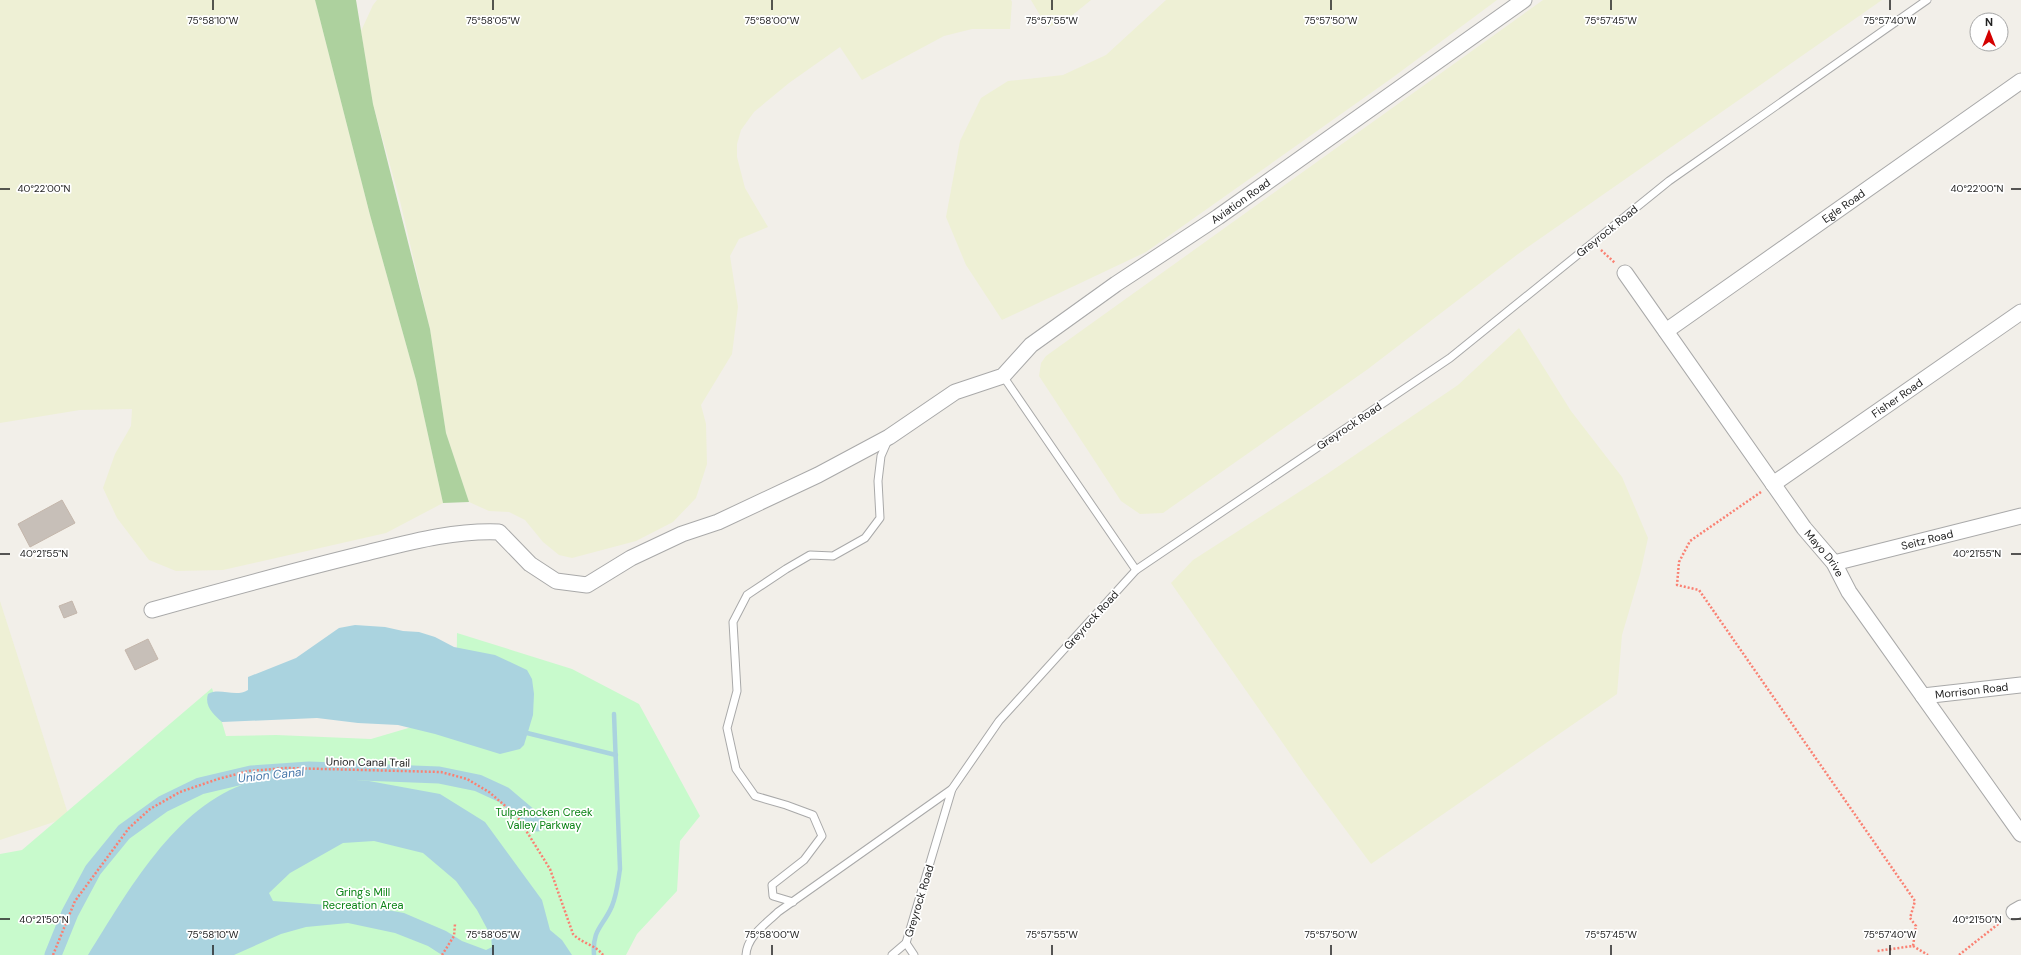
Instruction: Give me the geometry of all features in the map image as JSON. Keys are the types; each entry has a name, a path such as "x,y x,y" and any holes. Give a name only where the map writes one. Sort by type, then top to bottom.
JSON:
{"street":[{"name":"Aviation Road","path":"152,610 342,559 452,534 474,531 499,532 530,564 556,581 587,585 631,558 682,534 718,522 784,492 889,437 955,392 1003,376 1031,345 1116,284 1218,217 1524,0"},
{"name":"Egle Road","path":"1666,331 2020,83"},
{"name":"Mayo Drive","path":"1625,273 1804,528 1834,563 1849,592 2021,834"},
{"name":"Fisher Road","path":"1773,484 2021,312"},
{"name":"Seitz Road","path":"1834,563 2021,516"},
{"name":"Morrison Road","path":"1923,696 2021,685"}],"lane":[{"name":"Greyrock Road","path":"914,955 906,943 952,789 999,721 1136,570 1450,358 1669,181 1927,0"},
{"path":"1003,376 1136,570"},
{"path":"793,902 773,896 772,885 804,860 822,836 813,815 755,796 736,769 727,728 737,691 733,622 748,595 786,569 810,555 833,556 865,538 880,518 878,481 881,456 889,437"},
{"path":"746,955 756,932 793,902 952,789"},
{"path":"892,955 906,943"}],"path":[{"path":"1593,242 1625,273"},
{"path":"1773,484 1690,541 1679,562 1677,586 1699,590 1915,901 1910,918 1916,926 1912,946"},
{"name":"Union Canal Trail","path":"52,955 75,901 128,828 150,809 180,792 218,779 249,771 286,768 441,772 467,779 489,792 517,816 550,869 573,934 600,951 603,955"},
{"path":"1960,955 2017,910"},
{"path":"442,955 454,936 455,924"},
{"path":"1876,951 1912,946 1928,955"}],"green space":[{"path":"0,0 315,0 370,215 416,380 443,503 386,533 223,570 176,571 149,560 117,518 103,488 115,454 131,426 132,409 80,410 0,423"},
{"path":"315,0 356,0 373,104 430,329 446,433 469,502 443,503 416,380 370,215"},
{"path":"377,0 1011,0 1012,2 1010,29 972,29 944,36 862,80 840,47 789,83 754,112 741,130 737,144 737,157 745,188 768,227 739,239 730,256 738,307 732,354 701,405 706,424 707,464 696,498 673,522 636,541 572,558 559,555 543,542 525,520 509,512 489,511 469,502 446,433 430,329 400,201 373,104 361,31 373,5"},
{"path":"1031,0 1091,0 1064,22 1047,27"},
{"path":"1166,0 1497,0 1392,78 1146,252 1002,320 966,265 946,217 960,141 981,98 1008,81 1063,75 1106,55"},
{"path":"1543,0 1882,0 1518,254 1368,369 1163,513 1140,514 1121,501 1039,376 1041,363 1046,356"},
{"path":"1519,328 1571,411 1622,477 1648,538 1640,574 1622,635 1617,694 1371,864 1305,775 1171,583 1193,560 1327,474 1458,385"},
{"path":"0,601 69,817 0,840"},
{"name":"Tulpehocken Creek Valley Parkway","path":"457,633 572,669 639,704 700,816 680,841 677,891 637,934 626,955 0,955 0,854 22,850 212,688 226,736 276,735 371,739 456,714"}],"water":[{"path":"355,625 385,627 403,631 419,632 435,637 454,647 495,655 527,670 532,679 534,694 533,715 524,745 520,749 500,754 435,734 398,725 358,723 317,718 222,722 210,710 207,702 208,694 213,692 238,693 248,690 248,677 296,658 339,628"},
{"path":"317,777 369,781 440,794 485,822 542,900 550,930 562,940 572,955 442,955 428,946 395,933 348,923 306,927 281,934 234,955 88,955 137,879 176,831 198,810 223,794 256,780","holes":["374,841 423,853 456,881 477,910 491,936 492,947 486,950 462,941 446,931 404,913 382,909 273,901 269,893 290,873 343,843"]}],"building":[{"path":"62,500 75,523 30,547 18,524"},
{"path":"72,601 77,613 64,618 59,606"},
{"path":"148,639 158,659 135,670 125,650"}],"waterway":[{"path":"594,955 596,934 609,913 614,901 620,869 614,714"},
{"path":"523,732 616,755"},
{"name":"Union Canal","path":"53,955 70,913 93,870 124,832 163,804 200,786 251,774 309,770 439,775 478,783 504,795 537,823"}],"park label":[{"name":"Gring's Mill Recreation Area","path":"363,898"}]}
